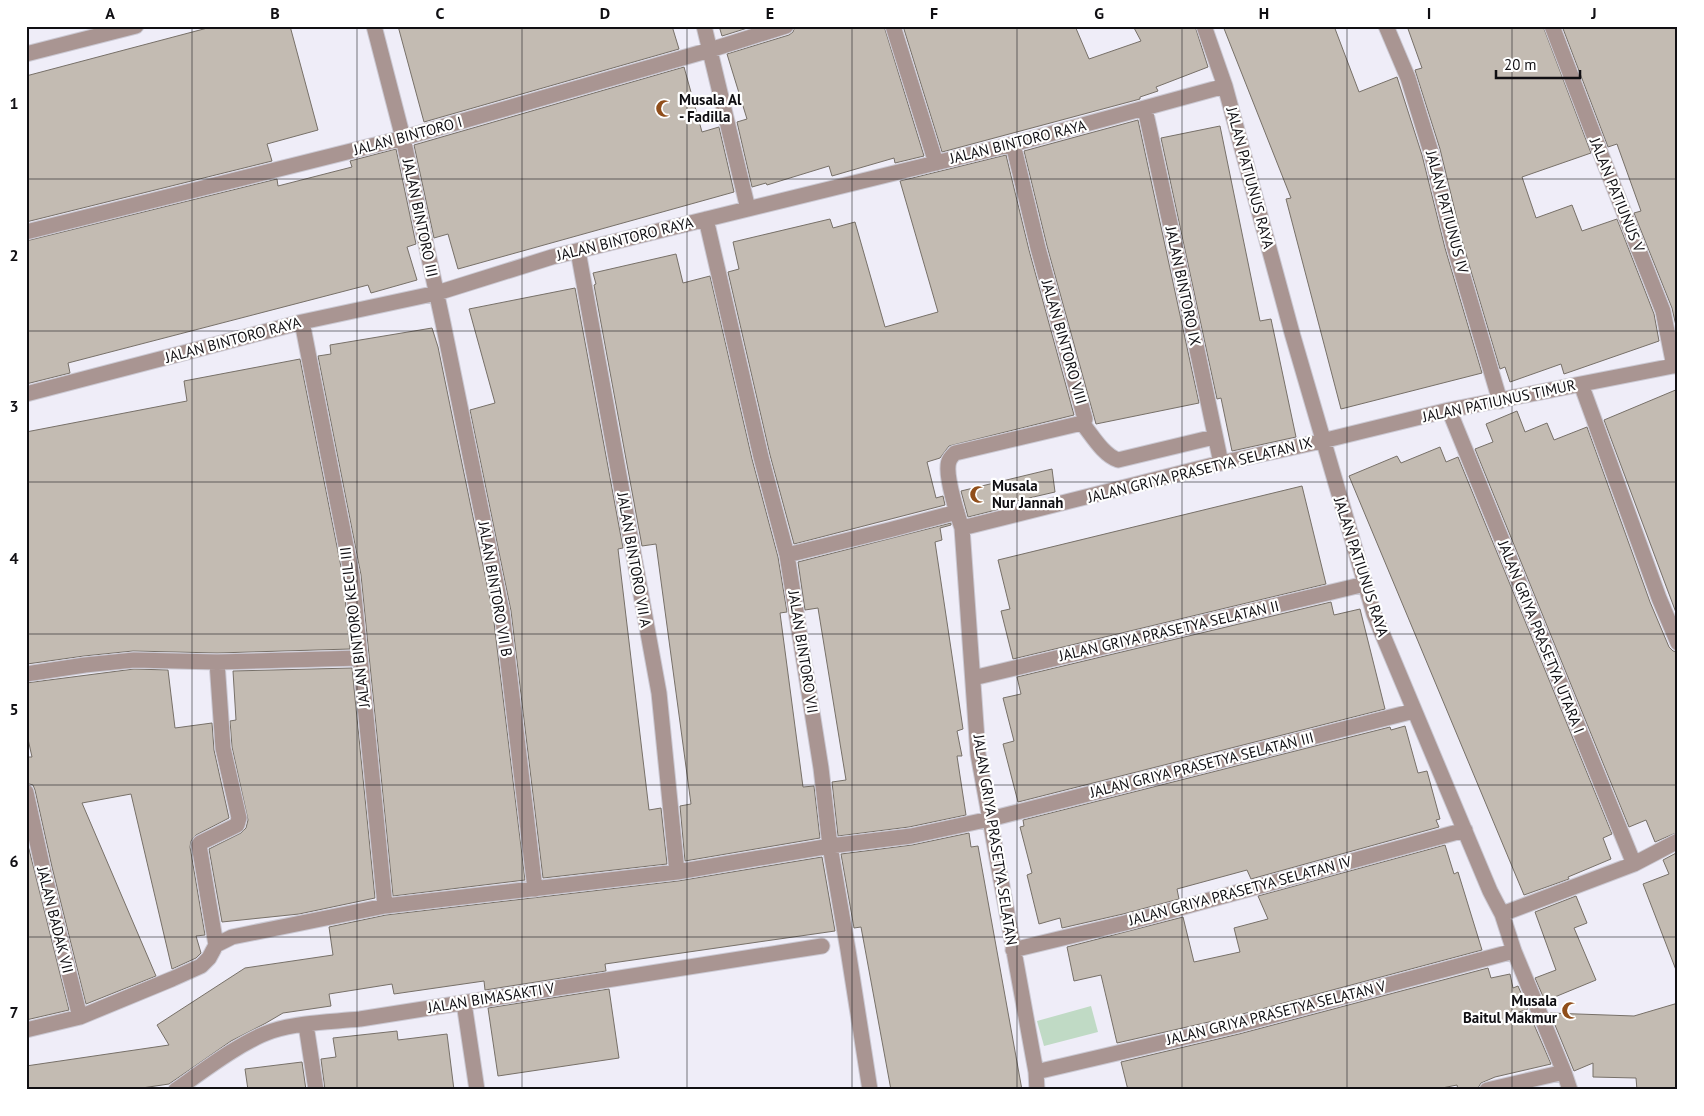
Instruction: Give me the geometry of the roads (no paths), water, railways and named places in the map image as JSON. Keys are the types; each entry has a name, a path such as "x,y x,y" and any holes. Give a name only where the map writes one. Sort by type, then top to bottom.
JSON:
{"street":[{"path":"26,54 136,26"},
{"name":"JALAN BINTORO III","path":"374,26 403,138 437,293"},
{"path":"704,26 748,209"},
{"name":"JALAN BINTORO I","path":"26,232 403,138 710,50 786,26"},
{"path":"893,26 936,163"},
{"name":"JALAN PATIUNUS RAYA","path":"1204,26 1225,86 1322,441 1374,614 1490,892 1502,914 1514,951 1570,1090"},
{"name":"JALAN PATIUNUS IV","path":"1386,26 1408,78 1431,152 1454,246 1500,401"},
{"name":"JALAN PATIUNUS V","path":"1552,26 1663,311 1676,366"},
{"name":"JALAN BINTORO RAYA","path":"26,394 302,322 437,293 578,251 1013,144 1225,86"},
{"name":"JALAN BINTORO IX","path":"1145,109 1178,255 1214,437 1221,463"},
{"name":"JALAN BINTORO VIII","path":"962,528 956,512 947,468 949,460 955,453 1082,423 1085,419 1038,248 1013,144"},
{"name":"JALAN BINTORO VII","path":"706,219 761,458 788,555 821,768 830,846 870,1090"},
{"name":"JALAN BINTORO VII A","path":"578,251 658,693 677,872"},
{"name":"JALAN BINTORO VII B","path":"437,293 502,612 535,889"},
{"name":"JALAN BINTORO KECIL III","path":"302,322 352,576 385,906"},
{"name":"JALAN PATIUNUS TIMUR","path":"1322,441 1449,410 1676,366"},
{"path":"1581,384 1659,598 1678,642"},
{"name":"JALAN GRIYA PRASETYA UTARA I","path":"1449,410 1634,864"},
{"path":"1082,423 1106,452 1118,460 1214,437"},
{"name":"JALAN GRIYA PRASETYA SELATAN IX","path":"962,528 1221,463 1322,441"},
{"path":"788,555 956,512"},
{"name":"JALAN GRIYA PRASETYA SELATAN","path":"962,528 978,754 1036,1072 1037,1090"},
{"name":"JALAN GRIYA PRASETYA SELATAN II","path":"973,678 1365,584"},
{"path":"26,674 85,664 134,660 217,662 360,658"},
{"path":"26,1030 80,1017 201,966 209,958 216,945 199,845 237,825 239,818 223,748 217,662"},
{"name":"JALAN GRIYA PRASETYA SELATAN III","path":"216,945 232,937 385,906 677,872 830,846 911,836 990,819 1414,711"},
{"name":"JALAN BADAK VII","path":"26,792 80,1017"},
{"name":"JALAN GRIYA PRASETYA SELATAN IV","path":"1013,950 1125,923 1465,830"},
{"path":"1502,914 1634,864 1678,841"},
{"name":"JALAN BIMASAKTI V","path":"176,1090 255,1037 274,1031 822,946"},
{"name":"JALAN GRIYA PRASETYA SELATAN V","path":"1036,1072 1237,1025 1514,951"},
{"path":"464,1003 477,1090"},
{"path":"306,1025 316,1090"},
{"path":"1486,1090 1564,1072"}],"place":[{"name":"Musala Al - Fadilla","path":"665,109"},
{"name":"Musala Nur Jannah","path":"978,495"},
{"name":"Musala Baitul Makmur","path":"1571,1010"}]}
